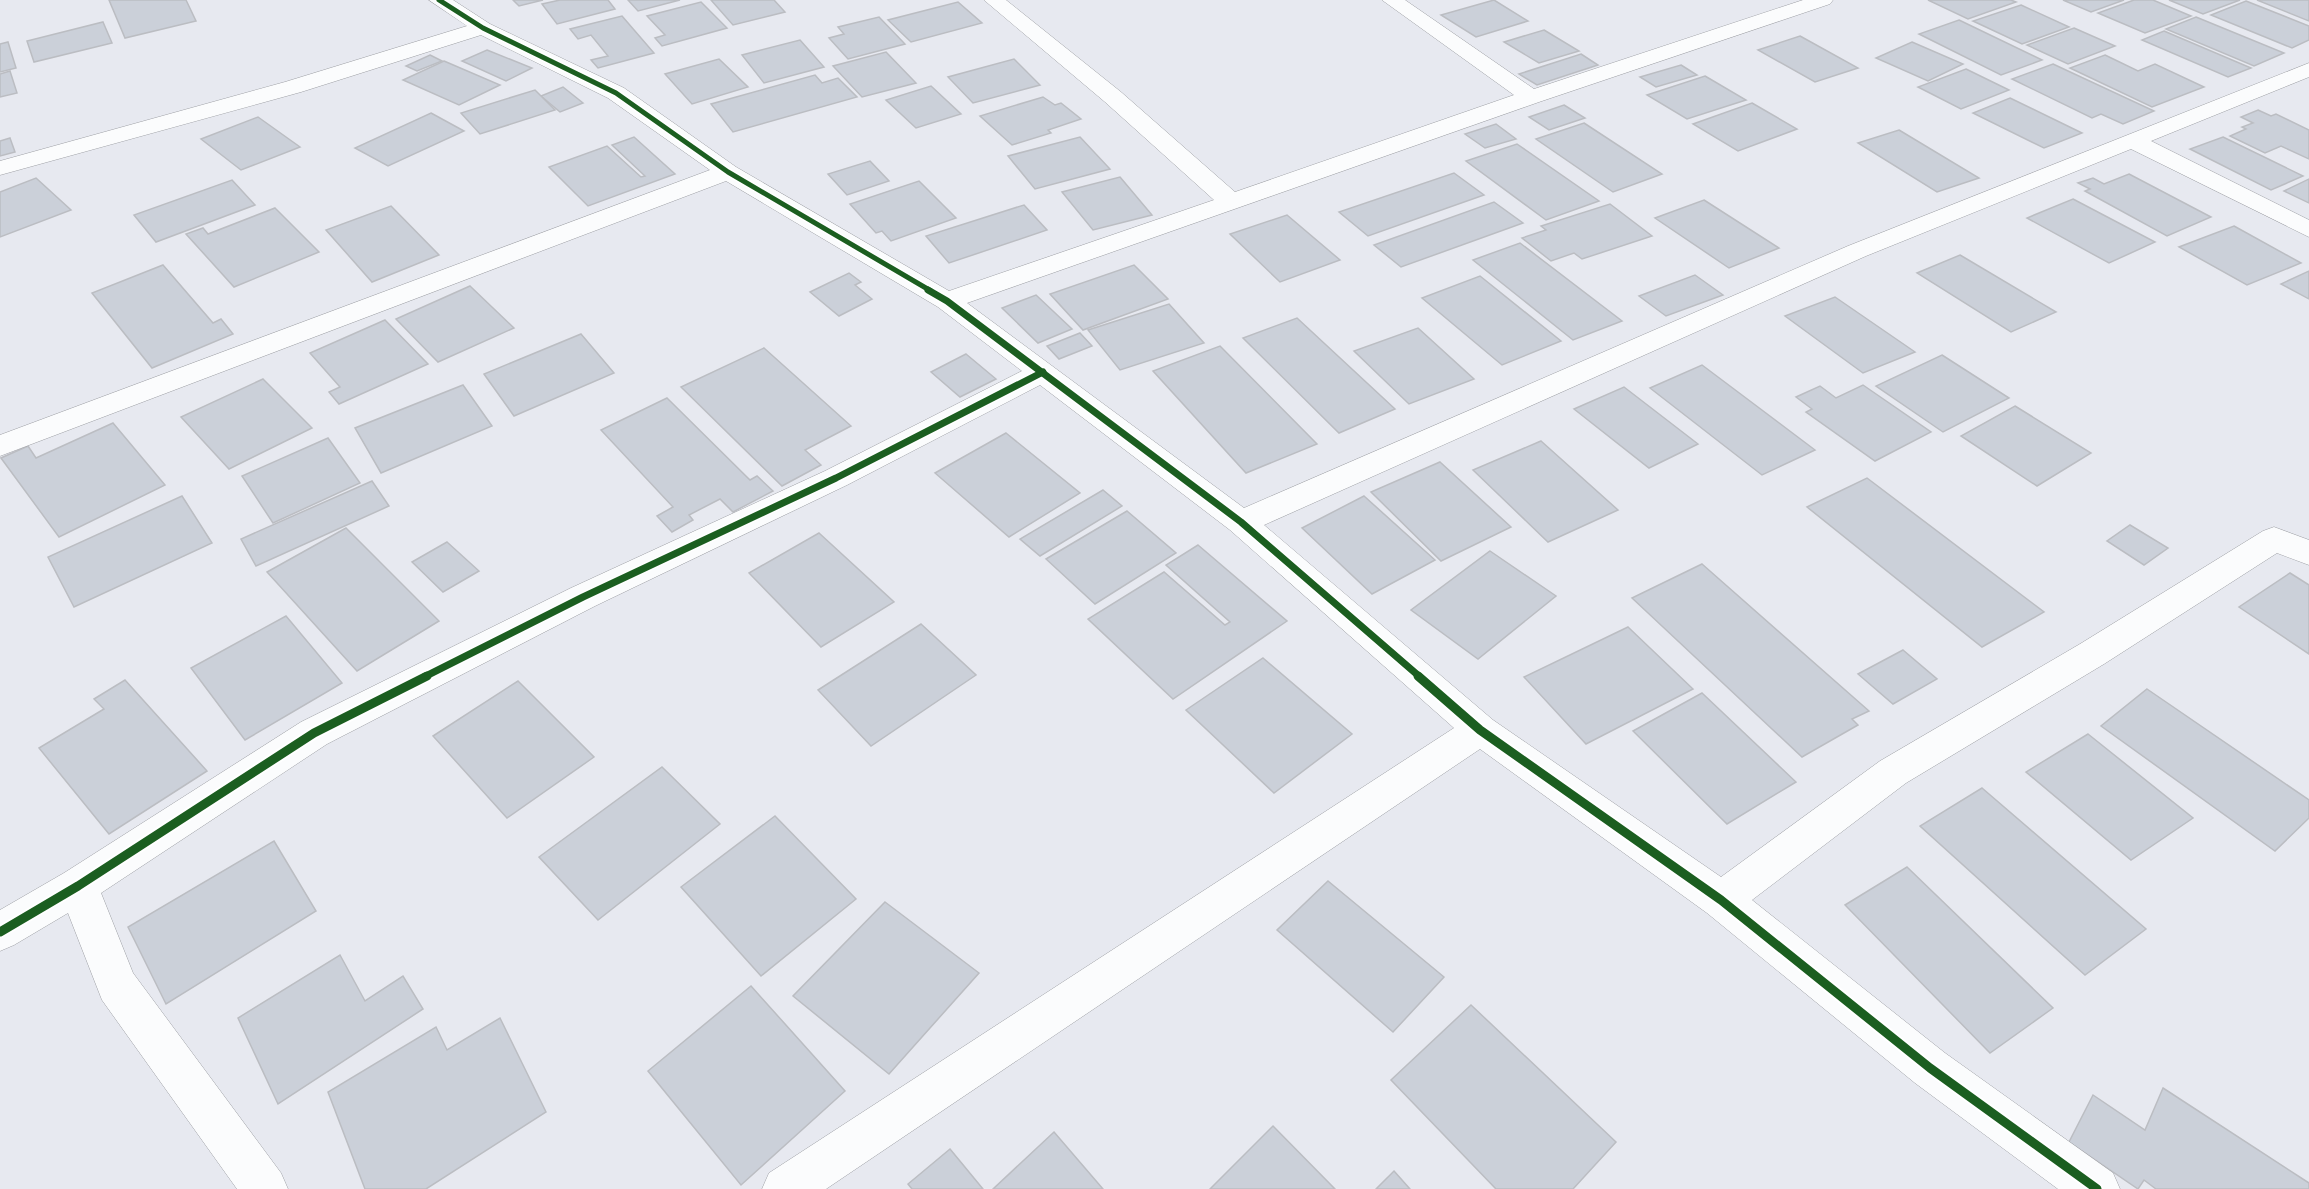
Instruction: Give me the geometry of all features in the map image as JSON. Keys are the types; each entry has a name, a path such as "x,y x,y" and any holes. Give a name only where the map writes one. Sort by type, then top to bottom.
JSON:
{"street":[{"path":"439,0 483,28 616,93 728,172 947,301 1241,522 1480,730 1721,900 1930,1068 2097,1189"},
{"path":"994,0 1113,97 1230,201"},
{"path":"1392,0 1531,97"},
{"path":"947,301 1531,97 1823,0"},
{"path":"0,168 262,96 483,28"},
{"path":"1241,522 1857,251 2309,69"},
{"path":"2133,141 2309,230"},
{"path":"0,446 728,172"},
{"path":"0,932 78,886 314,733 583,597 836,478 1043,372"},
{"path":"1721,900 1893,772 2092,654 2274,539 2309,553"},
{"path":"785,1189 1480,730"},
{"path":"78,886 117,986 265,1189"}],"building":[{"path":"109,0 186,0 196,21 125,38"},
{"path":"513,0 543,0 519,6"},
{"path":"560,0 608,0 615,9 557,24 542,4"},
{"path":"628,0 680,0 638,11"},
{"path":"711,0 774,0 785,12 733,25"},
{"path":"1494,0 1528,21 1476,37 1441,15"},
{"path":"1928,0 2011,0 2016,2 1968,19"},
{"path":"2063,0 2124,0 2091,12"},
{"path":"2134,0 2153,0 2191,16 2145,33 2098,13"},
{"path":"2169,0 2240,0 2203,14"},
{"path":"2257,0 2309,0 2309,21"},
{"path":"2246,1 2309,26 2309,40 2292,48 2211,15"},
{"path":"701,2 727,28 662,46 655,38 665,35 647,16"},
{"path":"958,2 982,23 911,42 888,20"},
{"path":"2021,5 2069,27 2022,44 1973,21"},
{"path":"622,16 654,53 598,68 591,60 608,56 591,35 578,39 570,29"},
{"path":"879,17 905,44 848,59 829,38 844,34 838,27"},
{"path":"2196,17 2284,53 2254,66 2166,29"},
{"path":"1959,20 2042,60 2001,75 1919,34"},
{"path":"103,22 112,43 34,62 27,41"},
{"path":"2074,28 2115,46 2068,64 2027,45"},
{"path":"1544,30 1579,51 1539,63 1504,42"},
{"path":"2164,31 2251,68 2228,77 2142,40"},
{"path":"1800,36 1858,68 1815,82 1758,50"},
{"path":"800,40 824,67 764,83 742,55"},
{"path":"8,42 16,68 0,72 0,44"},
{"path":"1912,42 1963,64 1928,81 1876,58"},
{"path":"487,50 532,68 506,81 462,61"},
{"path":"886,52 916,83 862,97 833,66"},
{"path":"1581,54 1598,65 1537,85 1519,74"},
{"path":"430,55 442,61 417,71 406,66"},
{"path":"2105,55 2138,71 2155,64 2204,87 2152,107 2070,68"},
{"path":"719,59 748,87 692,104 665,74"},
{"path":"1014,59 1040,85 973,103 948,77"},
{"path":"444,61 500,85 459,105 403,80"},
{"path":"2053,64 2154,111 2123,124 2101,114 2092,118 2012,79"},
{"path":"1681,65 1697,75 1656,87 1640,77"},
{"path":"1966,69 2009,90 1961,109 1918,87"},
{"path":"10,71 17,93 0,97 0,74"},
{"path":"815,75 822,83 838,78 857,97 733,132 711,104"},
{"path":"1705,76 1746,100 1687,119 1647,95"},
{"path":"931,86 961,114 916,128 886,100"},
{"path":"563,87 583,103 560,112 541,96"},
{"path":"535,90 555,110 480,134 461,113"},
{"path":"1043,97 1055,105 1061,103 1081,119 1048,130 1051,133 1012,145 980,116"},
{"path":"2010,98 2082,133 2044,148 1973,113"},
{"path":"1752,103 1797,129 1738,151 1693,124"},
{"path":"1564,105 1585,118 1549,130 1529,117"},
{"path":"2258,110 2271,116 2276,114 2309,130 2309,159 2281,146 2265,153 2230,136 2246,129 2242,127 2253,123 2241,117"},
{"path":"431,113 464,131 388,166 355,148"},
{"path":"258,117 300,147 241,170 201,139"},
{"path":"1584,123 1662,174 1613,192 1536,139"},
{"path":"1496,124 1516,139 1485,148 1465,134"},
{"path":"1899,130 1979,178 1937,192 1858,143"},
{"path":"634,137 675,174 588,206 549,167 607,146 641,177 645,176 612,145"},
{"path":"1080,137 1110,169 1035,189 1008,156"},
{"path":"2223,137 2303,176 2271,190 2190,149"},
{"path":"10,138 15,152 0,156 0,141"},
{"path":"1517,144 1599,201 1546,220 1466,161"},
{"path":"870,161 889,181 847,195 828,174"},
{"path":"1454,173 1484,195 1368,236 1339,212"},
{"path":"2129,174 2211,217 2167,236 2085,191 2090,189 2078,183 2093,178 2104,184"},
{"path":"1120,177 1152,215 1093,230 1062,192"},
{"path":"36,178 71,210 0,237 0,192"},
{"path":"2309,179 2309,203 2284,191"},
{"path":"232,180 255,205 156,242 134,215"},
{"path":"919,181 956,218 891,241 882,231 876,233 850,204"},
{"path":"2073,199 2155,242 2109,263 2027,218"},
{"path":"1704,200 1779,248 1729,268 1655,218"},
{"path":"1494,202 1523,223 1401,267 1374,245"},
{"path":"1610,204 1652,236 1582,259 1574,253 1551,261 1522,238 1546,230 1541,226"},
{"path":"1024,205 1047,230 949,263 926,236"},
{"path":"391,206 439,255 372,282 326,230"},
{"path":"275,208 319,252 234,287 186,234 203,228 208,234"},
{"path":"1287,215 1340,260 1280,282 1230,234"},
{"path":"2234,226 2301,263 2247,285 2179,247"},
{"path":"1520,243 1622,321 1573,340 1473,260"},
{"path":"1960,255 2056,312 2011,332 1917,273"},
{"path":"163,265 213,323 221,319 233,334 152,368 92,293"},
{"path":"1134,265 1168,299 1083,330 1050,294"},
{"path":"2309,271 2309,299 2281,284"},
{"path":"849,273 861,282 855,285 872,299 839,316 810,292"},
{"path":"1695,275 1723,295 1666,316 1639,296"},
{"path":"1480,276 1561,341 1502,365 1422,298"},
{"path":"470,286 514,328 438,362 396,319"},
{"path":"1036,295 1072,329 1038,343 1002,308"},
{"path":"1835,297 1915,352 1863,373 1785,316"},
{"path":"1169,304 1204,343 1120,370 1088,330"},
{"path":"1297,318 1395,409 1339,433 1243,338"},
{"path":"385,320 428,364 339,404 329,392 340,387 310,353"},
{"path":"1418,328 1474,379 1409,404 1354,351"},
{"path":"1080,333 1092,346 1059,359 1047,346"},
{"path":"581,334 614,373 514,416 484,374"},
{"path":"1220,346 1317,444 1246,473 1153,371"},
{"path":"764,348 851,426 805,450 821,465 782,486 681,387"},
{"path":"966,354 996,379 960,397 931,372"},
{"path":"1942,355 2009,398 1943,432 1876,386"},
{"path":"1702,365 1815,450 1762,475 1650,388"},
{"path":"263,379 312,428 229,469 181,417"},
{"path":"463,385 492,426 381,473 355,428"},
{"path":"1863,385 1931,432 1875,461 1806,412 1812,409 1796,397 1820,386 1836,398"},
{"path":"1624,387 1698,444 1649,468 1574,409"},
{"path":"667,398 750,480 757,476 773,491 733,512 720,499 689,515 693,520 672,532 657,516 673,507 601,430"},
{"path":"2015,406 2091,453 2037,486 1961,436"},
{"path":"113,423 165,485 59,537 1,458 28,446 36,458"},
{"path":"1006,433 1080,493 1009,537 935,473"},
{"path":"328,438 360,483 273,523 242,476"},
{"path":"1541,441 1618,510 1548,542 1473,470"},
{"path":"1440,462 1511,527 1441,561 1371,492"},
{"path":"1867,478 2044,612 1982,647 1807,507"},
{"path":"372,481 389,506 256,566 241,539"},
{"path":"1103,490 1122,506 1040,556 1020,539"},
{"path":"182,496 212,543 74,607 48,557"},
{"path":"1364,496 1435,560 1372,594 1302,528"},
{"path":"1127,511 1176,553 1095,604 1046,559"},
{"path":"2130,525 2168,548 2144,565 2107,541"},
{"path":"346,528 439,621 357,671 267,572"},
{"path":"819,533 894,602 821,647 749,573"},
{"path":"447,542 479,571 443,592 412,562"},
{"path":"1198,545 1287,621 1173,699 1088,619 1164,572 1225,625 1230,622 1166,565"},
{"path":"1490,551 1556,596 1478,659 1411,610"},
{"path":"1702,564 1869,711 1852,719 1858,725 1802,757 1632,598"},
{"path":"2290,573 2309,585 2309,654 2239,607"},
{"path":"286,616 342,683 245,740 191,668"},
{"path":"921,624 976,675 871,746 818,690"},
{"path":"1628,627 1693,689 1586,744 1524,677"},
{"path":"1903,650 1937,679 1893,704 1858,674"},
{"path":"1263,658 1352,734 1274,793 1186,710"},
{"path":"125,680 207,771 109,834 39,748 104,709 94,699"},
{"path":"518,681 594,757 507,818 433,736"},
{"path":"2147,689 2309,800 2309,818 2275,851 2101,726"},
{"path":"1702,693 1796,782 1727,824 1633,731"},
{"path":"2088,734 2193,818 2131,860 2026,772"},
{"path":"662,767 720,824 598,920 539,857"},
{"path":"1982,788 2146,929 2085,975 1920,826"},
{"path":"775,816 856,899 761,976 681,887"},
{"path":"274,841 316,911 166,1004 128,927"},
{"path":"1907,867 2053,1008 1990,1053 1845,905"},
{"path":"1328,881 1444,977 1393,1032 1277,930"},
{"path":"885,902 979,973 889,1074 793,996"},
{"path":"340,955 365,1001 403,976 423,1009 278,1104 238,1018"},
{"path":"751,986 845,1091 741,1185 648,1071"},
{"path":"1471,1005 1616,1142 1573,1189 1496,1189 1391,1080"},
{"path":"500,1018 546,1112 426,1189 365,1189 328,1092 436,1027 447,1050"},
{"path":"2163,1088 2309,1183 2309,1189 2156,1189 2144,1180 2138,1189 2069,1142 2093,1095 2145,1130"},
{"path":"1273,1126 1335,1189 1210,1189"},
{"path":"1054,1132 1103,1189 993,1189"},
{"path":"950,1149 983,1189 912,1189 908,1184"},
{"path":"1394,1171 1410,1189 1376,1189"}],"cycle path":[{"path":"439,0 483,28 616,93 728,172 947,301 1241,522 1480,730 1721,900 1930,1068 2097,1189"},
{"path":"0,932 78,886 314,733 583,597 836,478 1043,372"}]}
